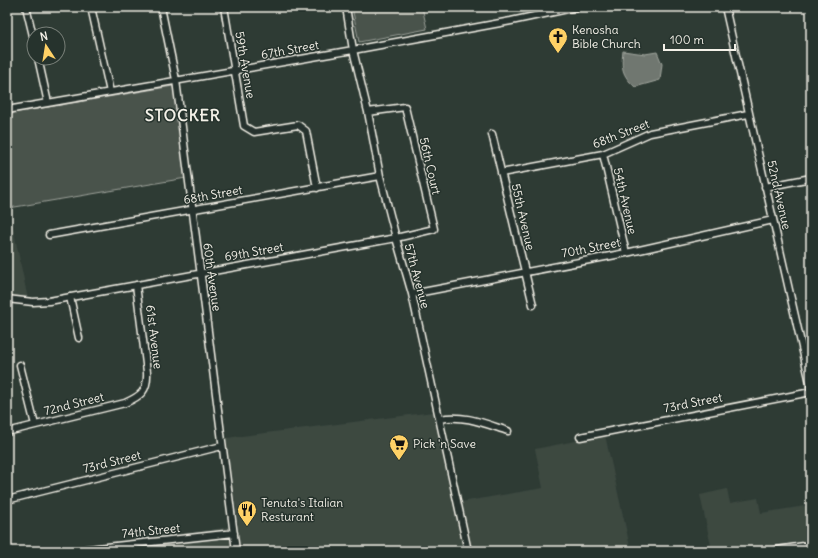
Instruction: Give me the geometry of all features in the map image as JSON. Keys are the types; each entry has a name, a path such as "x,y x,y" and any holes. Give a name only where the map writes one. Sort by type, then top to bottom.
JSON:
{"main road":[{"path":"777,551 811,546"}],"street":[{"path":"26,7 31,26"},
{"path":"91,7 110,92"},
{"name":"60th Avenue","path":"162,7 176,80 236,551"},
{"name":"59th Avenue","path":"224,7 236,71 244,126 254,132 298,125 306,131 317,188"},
{"name":"57th Avenue","path":"346,7 353,50 368,112 380,176 412,294 468,551"},
{"name":"67th Street","path":"7,110 353,50 511,21 577,7"},
{"name":"52nd Avenue","path":"725,7 811,388"},
{"path":"40,66 48,103"},
{"name":"56th Court","path":"368,112 405,107 434,229"},
{"name":"68th Street","path":"501,173 603,154 650,133 748,114"},
{"name":"55th Avenue","path":"492,134 524,273 533,305"},
{"name":"54th Avenue","path":"603,154 626,253"},
{"name":"68th Street","path":"49,234 380,176"},
{"path":"766,187 811,178"},
{"name":"70th Street","path":"412,294 626,253 774,220"},
{"name":"69th Street","path":"7,299 33,302 70,297 201,272 396,238 434,229"},
{"name":"61st Avenue","path":"136,285 148,372 148,378 143,392"},
{"path":"70,297 79,338"},
{"path":"20,365 35,425"},
{"name":"72nd Street","path":"7,432 125,403 140,396 143,392"},
{"name":"73rd Street","path":"580,437 811,392"},
{"path":"440,418 466,418 508,431"},
{"name":"73rd Street","path":"7,500 222,446"},
{"name":"74th Street","path":"70,551 234,533"}],"shaded area":[{"path":"352,7 422,7 427,29 359,42"},
{"path":"623,51 645,54 657,52 662,64 660,80 635,87 627,79 623,71"},
{"path":"7,72 14,104 7,106"},
{"path":"173,86 186,178 9,208 7,206 7,114"},
{"path":"7,206 9,208 28,299 7,296"},
{"path":"433,412 455,503 543,488 535,449 605,435 631,551 474,551 473,546 465,547 466,551 93,551 238,525 226,438"},
{"path":"727,489 730,503 758,498 761,513 811,505 811,542 753,551 712,551 700,495"}],"place":[{"name":"Kenosha Bible Church","path":"558,54"},
{"name":"Pick 'n Save","path":"399,461"},
{"name":"Tenuta's Italian Resturant","path":"247,527"}],"district":[{"name":"STOCKER","path":"183,115"}]}
